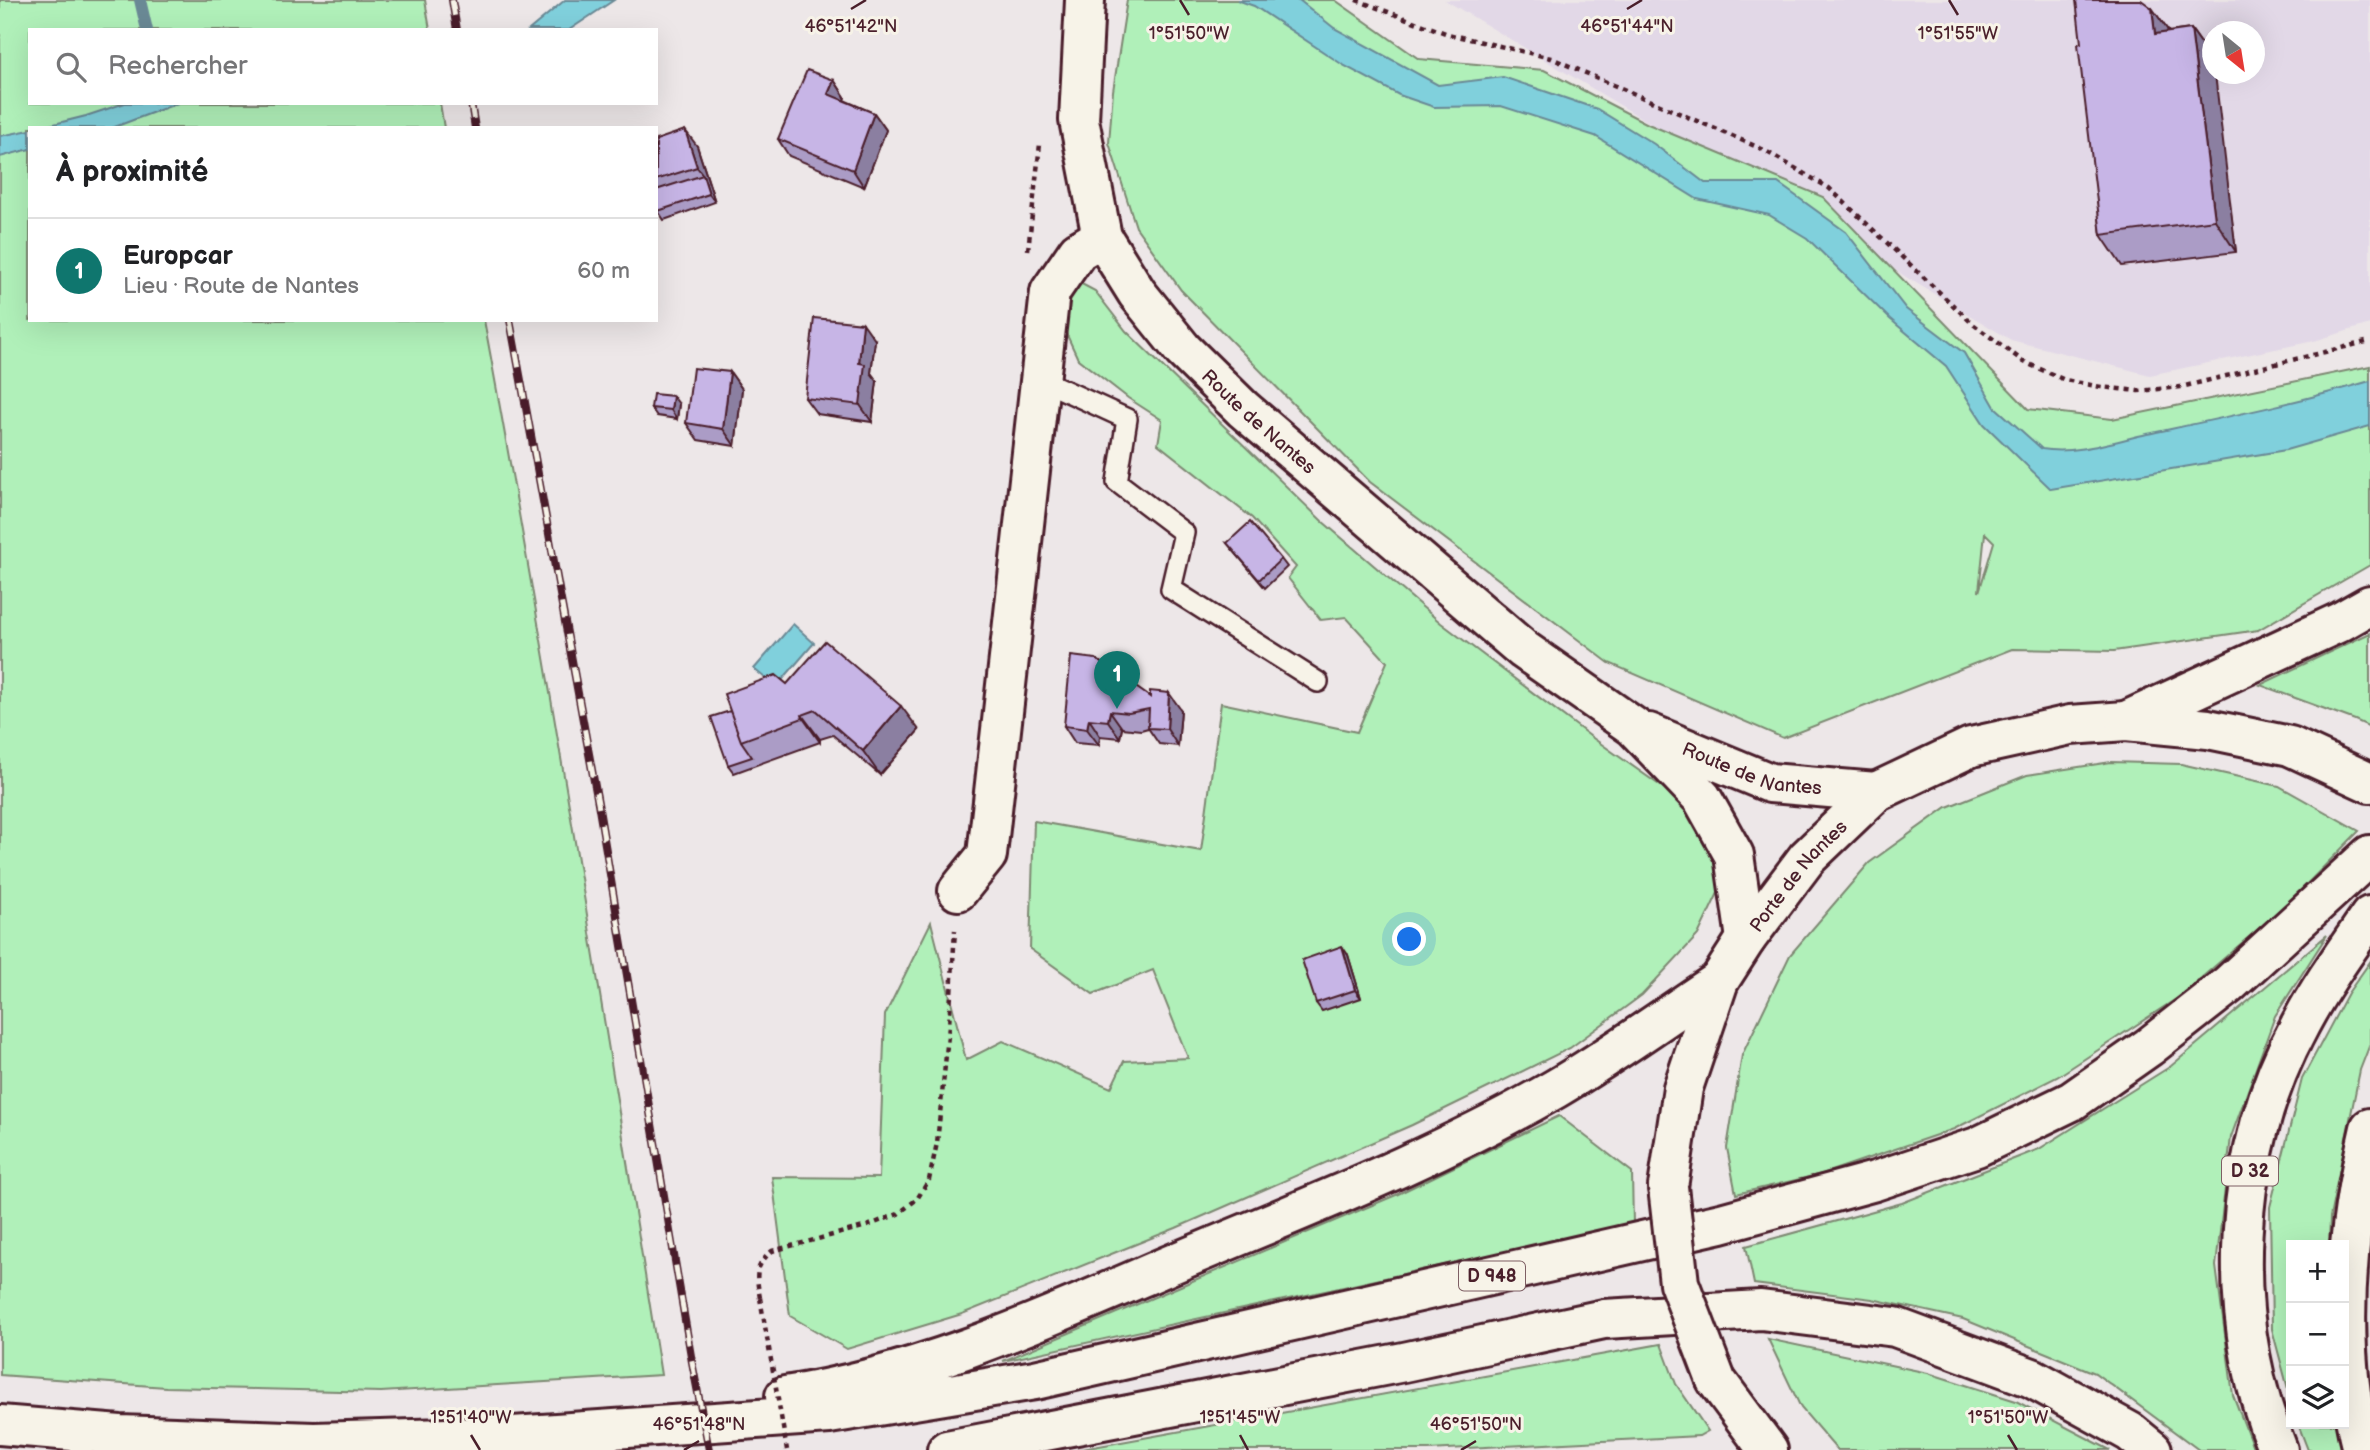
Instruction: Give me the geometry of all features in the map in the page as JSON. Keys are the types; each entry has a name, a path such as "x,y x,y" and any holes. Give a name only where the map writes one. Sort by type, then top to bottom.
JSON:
{"main road":[{"name":"Route de Nantes","path":"1085,0 1079,120 1102,237 1144,303 1183,350 1243,410 1524,650 1634,727 1702,798 1734,855 1746,939"},
{"path":"958,891 987,855 1051,292 1077,251 1102,237"},
{"path":"2126,721 2340,622 2370,605"},
{"name":"Porte de Nantes","path":"1768,1450 1716,1380 1679,1283 1668,1187 1682,1088 1719,981 1746,939 1808,858 1876,792 1971,747 2070,725 2126,721 2208,729 2290,746 2369,782"},
{"name":"Route de Nantes","path":"1634,727 1770,783 1876,792"},
{"name":"D 948","path":"0,1425 120,1435 314,1442 513,1436 829,1414 1035,1380 1721,1223 1875,1181 1977,1147 2072,1101 2149,1047 2228,985 2370,855"},
{"name":"D 32","path":"2278,1450 2259,1392 2248,1343 2242,1283 2243,1219 2253,1151 2271,1090 2300,1025 2333,968 2370,916"},
{"path":"513,1436 809,1392 938,1360 1045,1319 1435,1152 1556,1088 1719,981"},
{"path":"2362,1450 2357,1432 2348,1359 2347,1304 2351,1236 2370,1128"},
{"path":"947,1450 1404,1362 1604,1319 1761,1310 1895,1327 2032,1378 2130,1432 2152,1450"}],"lane":[{"path":"1042,380 1128,419 1117,482 1184,533 1171,589 1318,682"}],"path":[{"path":"1356,0 1448,34 1551,58 1762,149 1829,188 1973,324 2024,362 2065,380 2138,391 2181,387 2370,341"},
{"path":"760,1298 787,1450"}],"shaded area":[{"path":"1445,0 2370,0 2370,324 2314,341 2150,375 2011,340"}],"green space":[{"path":"0,0 425,0 430,28 28,28 28,105 440,105 444,126 28,126 28,322 484,322 554,715 661,1375 381,1392 166,1387 0,1375"},
{"path":"1127,0 1335,0 1419,59 1544,70 1648,124 1823,197 2028,409 2112,419 2370,366 2370,565 2258,630 2114,651 2012,649 1783,738 1609,663 1370,482 1181,290 1136,227 1109,143 1113,91","holes":["1985,533 1994,542 1979,592"]},
{"path":"1076,281 1095,291 1126,331 1322,521 1441,623 1590,736 1682,801 1716,844 1719,891 1698,935 1642,995 1570,1048 1412,1125 1176,1228 962,1314 847,1349 790,1316 772,1177 879,1178 885,1015 931,922 966,1060 1003,1041 1111,1088 1124,1061 1188,1058 1153,970 1093,994 1030,949 1034,821 1201,851 1221,703 1357,732 1387,662 1346,617 1321,620 1288,578 1296,567 1252,518 1158,444 1162,420 1128,398 1078,359 1066,333 1066,295"},
{"path":"2370,633 2370,727 2260,685"},
{"path":"2111,762 2181,764 2279,786 2359,831 2286,905 2179,997 2057,1077 1954,1129 1822,1174 1736,1194 1727,1148 1742,1055 1790,955 1869,863 1947,807 2027,775"},
{"path":"2327,935 2275,1016 2231,1137 2216,1266 2233,1395 2254,1450 2199,1450 2095,1373 1963,1319 1872,1299 1754,1284 1746,1246 1902,1203 2039,1149 2171,1066"},
{"path":"2370,962 2370,1044 2360,1070 2330,1217 2329,1240 2286,1240 2286,1381 2272,1329 2270,1207 2302,1079 2348,993"},
{"path":"1559,1116 1632,1172 1633,1224 1003,1361 1396,1195"},
{"path":"1768,1339 1928,1373 2016,1401 2110,1450 1837,1450 1801,1408"},
{"path":"1661,1344 1676,1384 1708,1431 1699,1436 1428,1450 1077,1450"},
{"path":"2300,1429 2338,1429 2344,1450 2308,1450"}],"water":[{"path":"565,0 614,0 572,28 531,28"},
{"path":"1237,0 1299,0 1334,28 1438,85 1503,77 1597,109 1654,144 1705,183 1778,183 1846,232 1906,309 1964,353 1995,407 2042,449 2068,450 2095,446 2287,403 2370,381 2370,426 2286,450 2051,489 1984,424 1946,366 1890,319 1807,238 1769,215 1697,199 1595,136 1501,106 1434,107 1399,95 1343,65 1254,6"},
{"path":"119,105 173,105 117,126 46,126"},
{"path":"28,130 28,150 0,157 0,136"},
{"path":"793,624 814,643 776,687 754,669"}],"building":[{"path":"2076,0 2141,0 2152,8 2155,34 2191,29 2215,220 2101,235 2078,44 2081,43"},
{"path":"807,70 834,80 828,94 874,113 853,170 778,139"},
{"path":"685,130 697,167 658,179 658,139"},
{"path":"703,175 709,194 658,211 658,189"},
{"path":"814,318 863,323 859,363 865,364 860,405 805,398"},
{"path":"693,368 730,372 723,429 686,423"},
{"path":"653,394 673,396 671,410 651,408"},
{"path":"1250,522 1281,559 1259,580 1227,543"},
{"path":"825,641 901,706 863,751 816,710 802,715 803,718 741,741 724,694 776,675 787,684"},
{"path":"1071,656 1096,659 1150,697 1150,691 1169,693 1167,729 1148,728 1149,709 1129,713 1110,711 1108,721 1089,719 1087,729 1064,726"},
{"path":"730,711 741,741 752,757 728,765 711,717"},
{"path":"1342,946 1355,990 1316,1003 1302,960"}],"waterway":[{"path":"140,0 147,28"}],"railway":[{"path":"452,0 457,28"},
{"path":"471,105 475,126"},
{"path":"510,322 598,803 709,1450"}],"place":[{"name":"Europcar","path":"1117,709"}]}
